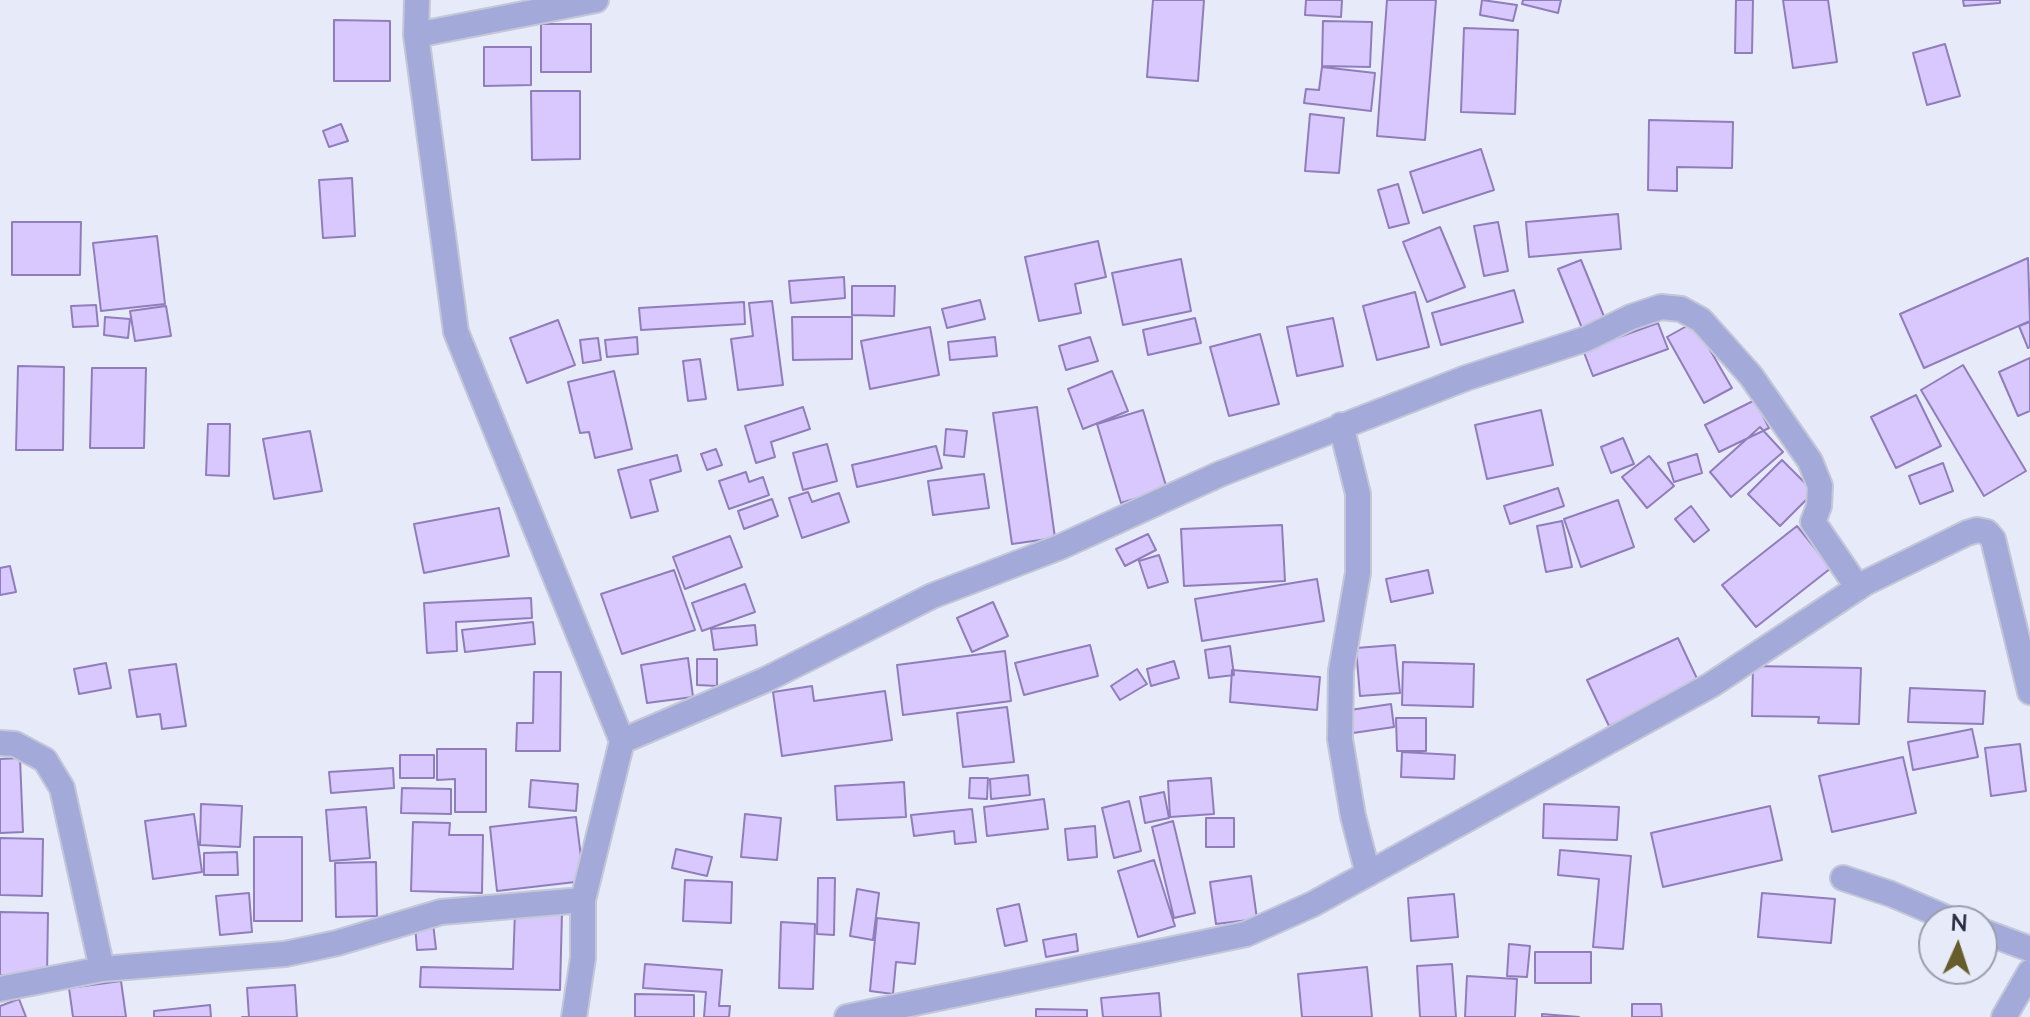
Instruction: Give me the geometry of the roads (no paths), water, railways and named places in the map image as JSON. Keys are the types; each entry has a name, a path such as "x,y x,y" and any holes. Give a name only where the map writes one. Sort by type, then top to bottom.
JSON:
{"street":[{"path":"417,0 416,35 456,332 622,741 583,900 583,958 574,1017"},
{"path":"416,35 596,0"},
{"path":"622,741 765,680 932,596 1060,547 1220,474 1466,378 1586,339 1631,317 1661,307 1681,309 1701,320 1751,376 1810,461 1820,486 1819,506 1813,522 1858,588"},
{"path":"1341,425 1358,494 1358,573 1341,671 1340,739 1353,816 1368,874"},
{"path":"847,1017 1246,934 1313,904 1711,685 1858,588 1977,530 1987,532 1993,539 2030,692"},
{"path":"0,743 15,744 45,760 62,788 102,969"},
{"path":"1843,878 1918,906"},
{"path":"0,989 102,969 285,954 337,943 441,912 583,900"},
{"path":"1998,937 2030,949"},
{"path":"2004,1017 2030,972"}]}
